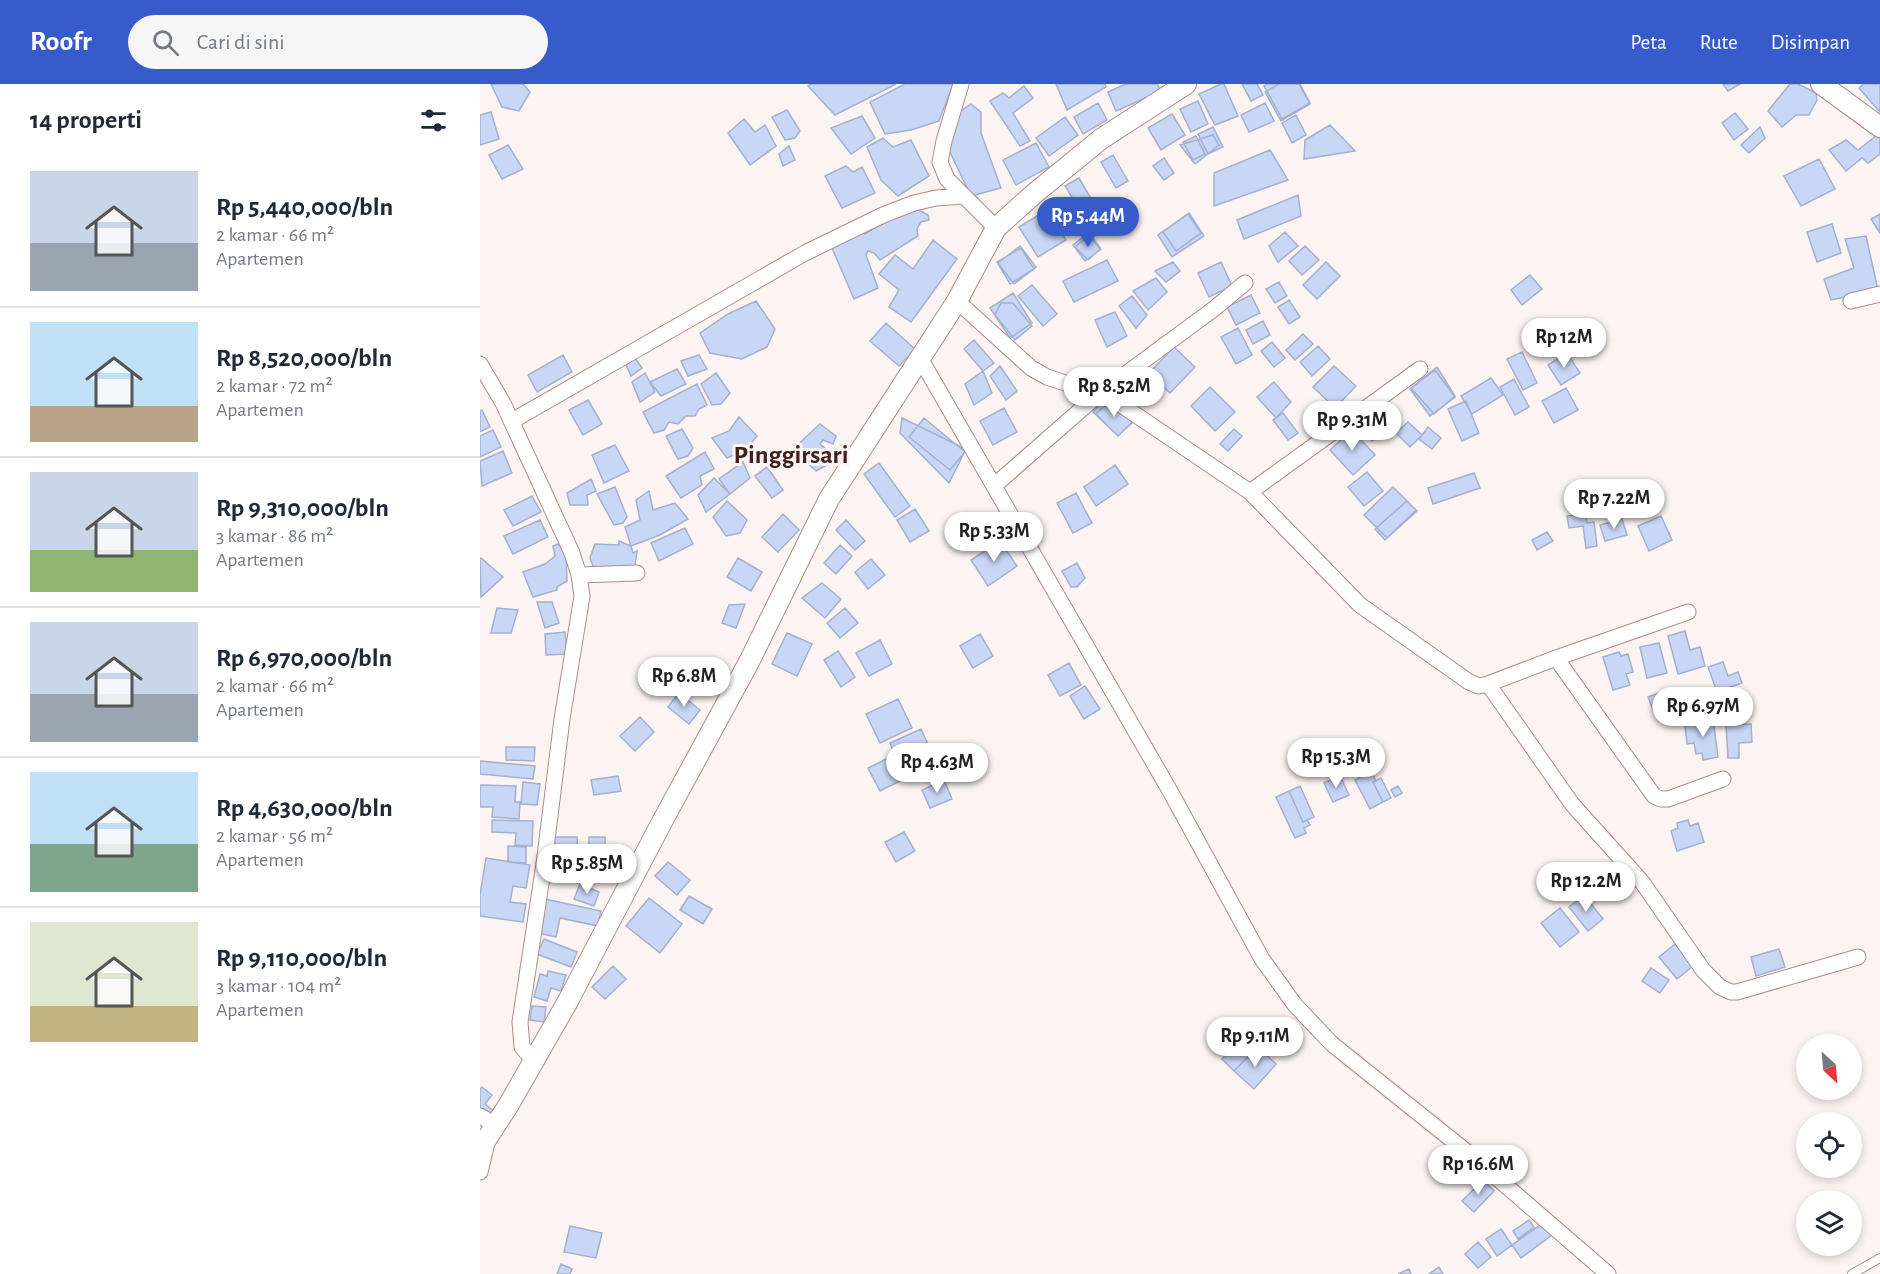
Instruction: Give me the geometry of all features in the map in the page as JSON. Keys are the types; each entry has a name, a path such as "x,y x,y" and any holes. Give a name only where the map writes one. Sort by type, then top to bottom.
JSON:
{"street":[{"path":"961,84 940,162 947,179 996,228"},
{"path":"480,1172 486,1131 534,1060 568,1001 749,662 829,500 957,301 996,228 1101,139 1186,84"},
{"path":"1821,84 1880,127"},
{"path":"512,421 805,253 883,215 914,203 963,196"},
{"path":"995,485 1100,393 1245,283"},
{"path":"1851,301 1880,294"},
{"path":"957,301 1031,368 1047,377 1111,398 1250,492 1360,605 1469,682 1479,686 1488,684 1688,612"},
{"path":"920,358 1170,791 1262,959 1295,1005 1332,1044 1467,1152 1608,1274"},
{"path":"480,364 512,421 572,553 579,575 582,596 562,719 544,864 520,1022 522,1047 534,1060"},
{"path":"1250,492 1420,369"},
{"path":"579,575 637,573"},
{"path":"1556,658 1654,796 1661,800 1668,799 1723,779"},
{"path":"1488,684 1572,804 1642,882 1703,970 1720,987 1737,992 1858,957"}],"lane":[{"path":"1852,1274 1880,1258"}],"building":[{"path":"491,84 523,84 530,92 519,111 502,107"},
{"path":"811,84 896,84 835,115 808,86"},
{"path":"905,84 953,84 939,121 911,130 885,134 870,102"},
{"path":"1056,84 1105,84 1106,87 1067,110"},
{"path":"1126,84 1157,84 1161,91 1116,111 1108,92"},
{"path":"1224,84 1238,116 1215,125 1199,94"},
{"path":"1242,84 1257,84 1263,95 1251,101"},
{"path":"1267,84 1300,84 1310,103 1282,119 1264,86"},
{"path":"1279,84 1299,84 1310,104 1281,121 1265,92"},
{"path":"1723,84 1740,84 1728,91"},
{"path":"1790,84 1798,84 1816,93 1817,100 1809,115 1796,115 1782,127 1768,111"},
{"path":"1864,84 1880,84 1880,112 1859,88"},
{"path":"1024,86 1033,98 1013,113 1030,141 1020,146 990,101 1003,93 1009,98"},
{"path":"1198,101 1208,124 1191,132 1180,109"},
{"path":"1098,103 1107,120 1083,134 1074,117"},
{"path":"1265,103 1274,121 1249,132 1241,115"},
{"path":"971,104 981,112 981,133 1001,188 971,196 947,146 958,113"},
{"path":"787,110 800,131 795,138 785,140 772,117"},
{"path":"491,112 499,139 480,145 480,115"},
{"path":"1735,113 1748,129 1734,140 1722,123"},
{"path":"1172,114 1185,135 1161,150 1148,128"},
{"path":"1296,115 1306,135 1292,143 1282,123"},
{"path":"862,116 875,138 851,154 831,128"},
{"path":"1065,117 1078,135 1049,156 1036,138"},
{"path":"744,119 755,132 765,125 776,146 750,165 728,133"},
{"path":"1330,125 1355,151 1304,159 1305,140"},
{"path":"1213,127 1223,147 1208,154 1198,134"},
{"path":"1760,127 1765,138 1749,153 1741,145"},
{"path":"1213,135 1219,145 1195,164 1180,145"},
{"path":"1196,136 1205,154 1193,160 1183,142"},
{"path":"1876,136 1880,139 1880,154 1868,163 1862,158 1846,171 1829,150 1846,140 1858,150"},
{"path":"883,138 893,147 911,140 929,176 898,196 881,180 867,147"},
{"path":"1036,143 1049,167 1016,185 1003,160"},
{"path":"508,145 523,169 502,179 489,155"},
{"path":"789,146 795,160 783,166 779,154"},
{"path":"1270,150 1288,180 1214,206 1214,173"},
{"path":"1113,155 1128,181 1116,188 1101,162"},
{"path":"1164,158 1174,173 1164,180 1153,166"},
{"path":"1819,159 1835,189 1801,206 1784,176"},
{"path":"846,166 853,172 862,167 875,193 842,208 825,176"},
{"path":"1079,178 1093,202 1080,210 1065,186"},
{"path":"1298,195 1301,216 1244,239 1237,220"},
{"path":"915,208 928,215 929,220 921,222 917,229 918,236 880,260 874,253 868,251 866,255 878,288 854,299 832,248 863,229 865,234 902,211"},
{"path":"1047,210 1066,240 1038,257 1019,227"},
{"path":"1189,213 1204,236 1172,257 1158,235"},
{"path":"1188,214 1201,233 1176,251 1163,232"},
{"path":"1880,214 1880,233 1871,219"},
{"path":"1832,224 1841,253 1817,262 1807,232"},
{"path":"1285,232 1298,246 1278,262 1269,246"},
{"path":"1089,233 1101,249 1085,261 1073,245"},
{"path":"1089,235 1100,249 1088,260 1075,247"},
{"path":"1866,236 1878,290 1831,300 1824,279 1854,268 1845,239"},
{"path":"933,240 957,259 911,322 889,307 899,290 879,274 895,255 913,269"},
{"path":"1020,246 1036,267 1014,284 998,263"},
{"path":"1305,246 1319,260 1302,275 1289,261"},
{"path":"1021,248 1034,269 1010,284 997,262"},
{"path":"1107,260 1118,281 1074,302 1063,281"},
{"path":"1173,262 1180,271 1166,282 1155,271"},
{"path":"1221,262 1232,286 1209,297 1198,273"},
{"path":"1326,262 1340,276 1317,299 1303,285"},
{"path":"1530,275 1542,289 1522,305 1511,290"},
{"path":"1156,278 1167,292 1148,310 1133,291"},
{"path":"1279,282 1287,296 1275,303 1266,289"},
{"path":"1032,285 1057,314 1043,326 1018,296"},
{"path":"1013,293 1032,323 1010,338 990,308"},
{"path":"1251,295 1260,313 1236,325 1227,307"},
{"path":"1132,296 1147,315 1136,328 1119,306"},
{"path":"1289,300 1300,317 1289,324 1278,307"},
{"path":"756,301 775,329 767,347 742,359 710,353 700,333 728,314"},
{"path":"1001,303 1013,303 1032,326 1015,340 995,315"},
{"path":"1115,312 1127,336 1107,347 1095,320"},
{"path":"1263,321 1270,335 1253,344 1246,330"},
{"path":"886,323 915,349 899,366 870,341"},
{"path":"1238,328 1252,355 1236,364 1221,337"},
{"path":"1303,334 1313,344 1295,360 1286,350"},
{"path":"974,340 994,363 983,371 964,349"},
{"path":"1272,342 1285,358 1274,367 1261,351"},
{"path":"1318,346 1330,359 1312,376 1300,362"},
{"path":"1174,347 1195,367 1170,393 1149,373"},
{"path":"1522,352 1537,383 1523,390 1507,359"},
{"path":"1567,353 1580,373 1561,385 1548,365"},
{"path":"563,355 572,372 537,392 528,375"},
{"path":"699,355 707,369 688,376 681,361"},
{"path":"635,358 642,368 631,376 626,365"},
{"path":"1000,366 1017,391 1006,400 990,376"},
{"path":"1334,366 1356,386 1335,408 1313,387"},
{"path":"1437,367 1455,396 1434,414 1411,388"},
{"path":"677,369 686,384 661,396 650,382"},
{"path":"1435,370 1455,397 1430,416 1410,389"},
{"path":"983,371 992,393 974,405 965,384"},
{"path":"645,373 655,392 640,402 632,382"},
{"path":"716,373 730,393 721,404 712,405 701,384"},
{"path":"1491,378 1503,395 1472,414 1461,396"},
{"path":"1514,379 1529,407 1515,415 1500,387"},
{"path":"1274,382 1291,402 1276,418 1257,397"},
{"path":"697,384 707,405 699,409 695,416 686,416 678,424 669,422 664,430 654,433 643,412"},
{"path":"1210,387 1235,412 1215,431 1191,406"},
{"path":"1566,388 1578,410 1554,423 1542,401"},
{"path":"1107,397 1133,422 1118,436 1093,412"},
{"path":"588,400 602,424 583,435 569,410"},
{"path":"1110,400 1132,422 1118,436 1096,414"},
{"path":"1466,401 1479,433 1462,441 1448,409"},
{"path":"1384,407 1396,428 1372,441 1360,421"},
{"path":"1004,408 1017,432 993,445 980,421"},
{"path":"482,410 490,427 480,432 480,411"},
{"path":"1283,413 1298,433 1288,440 1273,420"},
{"path":"739,417 757,436 745,450 727,458 712,438 729,431"},
{"path":"902,418 966,449 949,483 900,433"},
{"path":"924,418 965,452 950,470 909,437"},
{"path":"1408,422 1422,435 1410,447 1396,433"},
{"path":"820,424 836,436 833,444 823,440 820,444 833,455 829,464 816,471 793,449"},
{"path":"1428,427 1441,438 1432,449 1419,439"},
{"path":"682,429 693,448 688,456 678,459 666,436"},
{"path":"1234,429 1242,436 1228,451 1220,444"},
{"path":"493,430 501,447 480,457 480,436"},
{"path":"1352,430 1375,455 1353,475 1330,450"},
{"path":"615,445 629,471 604,483 592,455"},
{"path":"503,451 512,473 482,486 480,461"},
{"path":"705,452 714,469 700,476 702,485 681,498 666,476"},
{"path":"743,462 750,478 730,494 719,479"},
{"path":"879,463 910,506 895,517 864,474"},
{"path":"1115,465 1128,484 1096,506 1084,487"},
{"path":"767,467 783,490 772,498 755,476"},
{"path":"1367,472 1383,491 1364,506 1348,487"},
{"path":"1474,473 1480,488 1433,504 1428,488"},
{"path":"714,478 730,494 706,512 698,495"},
{"path":"591,479 596,491 587,495 588,505 570,505 567,493"},
{"path":"615,487 627,517 623,523 614,525 597,494"},
{"path":"1393,487 1416,510 1387,538 1364,515"},
{"path":"649,491 653,510 675,503 688,519 660,535 631,546 625,527 640,520 636,500"},
{"path":"1076,493 1092,523 1073,533 1057,503"},
{"path":"532,496 541,512 513,526 504,510"},
{"path":"727,501 747,520 740,533 726,536 713,517"},
{"path":"1407,501 1417,511 1385,540 1375,529"},
{"path":"915,509 929,531 910,542 897,520"},
{"path":"1586,513 1587,523 1594,522 1597,546 1586,548 1583,526 1569,528 1567,516"},
{"path":"783,514 799,530 778,552 762,537"},
{"path":"1661,516 1672,540 1649,551 1638,526"},
{"path":"1622,519 1627,535 1605,541 1600,525"},
{"path":"540,520 548,537 513,554 504,536"},
{"path":"846,520 865,541 855,550 836,530"},
{"path":"685,528 693,544 659,561 651,543"},
{"path":"1547,532 1553,541 1537,550 1532,540"},
{"path":"619,541 631,546 633,553 637,551 635,566 594,569 590,558 595,544 619,545"},
{"path":"1000,541 1017,566 988,586 971,560"},
{"path":"558,544 566,552 567,581 557,587 557,590 533,597 523,572 545,564 555,556 553,546"},
{"path":"840,545 852,556 836,574 824,563"},
{"path":"738,558 762,572 751,591 727,577"},
{"path":"480,559 503,577 481,597"},
{"path":"871,559 885,575 868,589 855,572"},
{"path":"1077,563 1085,578 1077,587 1071,587 1062,571"},
{"path":"822,583 841,599 825,618 802,598"},
{"path":"537,602 552,602 559,623 545,628"},
{"path":"745,604 736,628 722,623 729,605"},
{"path":"497,608 518,610 511,633 491,633"},
{"path":"845,608 858,623 840,638 827,623"},
{"path":"1685,631 1690,650 1700,647 1705,666 1678,674 1668,636"},
{"path":"565,632 567,654 546,655 545,634"},
{"path":"787,633 812,644 797,676 772,664"},
{"path":"980,634 993,656 973,668 960,646"},
{"path":"880,640 892,664 869,676 856,653"},
{"path":"1659,643 1667,673 1647,678 1640,647"},
{"path":"838,651 855,677 841,687 824,660"},
{"path":"1619,652 1621,656 1628,654 1633,672 1626,674 1630,685 1613,690 1603,657"},
{"path":"1723,662 1728,676 1738,672 1742,683 1717,692 1708,667"},
{"path":"1069,663 1081,685 1060,696 1048,675"},
{"path":"1085,686 1100,709 1084,719 1070,696"},
{"path":"1664,691 1668,700 1677,697 1683,713 1661,721 1657,711 1654,712 1648,697"},
{"path":"679,693 700,710 689,724 668,707"},
{"path":"1741,696 1746,714 1729,719 1724,701"},
{"path":"898,699 912,728 880,743 866,714"},
{"path":"640,717 654,732 635,751 620,736"},
{"path":"1713,719 1718,757 1703,760 1702,753 1696,754 1694,743 1687,744 1685,726 1696,725 1695,721"},
{"path":"1751,724 1752,742 1739,743 1739,758 1728,758 1726,725"},
{"path":"921,729 928,744 896,758 890,743"},
{"path":"506,747 535,747 534,761 506,760"},
{"path":"890,757 902,780 880,791 868,768"},
{"path":"480,761 535,766 533,779 480,774"},
{"path":"1371,771 1376,781 1373,782 1383,802 1370,809 1355,780"},
{"path":"618,776 621,791 594,795 591,780"},
{"path":"1340,776 1349,795 1333,802 1324,783"},
{"path":"1381,778 1391,798 1383,802 1373,782"},
{"path":"944,780 952,799 930,808 922,790"},
{"path":"523,782 540,784 537,805 521,804"},
{"path":"480,785 516,786 515,802 520,802 519,819 492,817 493,807 480,807"},
{"path":"1300,786 1314,817 1303,822 1289,791"},
{"path":"1398,786 1402,793 1395,797 1391,790"},
{"path":"1289,791 1303,822 1307,820 1310,825 1304,828 1306,833 1295,838 1276,797"},
{"path":"492,820 533,821 532,846 515,845 516,833 492,832"},
{"path":"1688,820 1690,826 1698,823 1704,842 1677,851 1671,831 1678,828 1677,823"},
{"path":"904,832 915,851 896,862 885,842"},
{"path":"554,837 577,837 578,866 563,866 563,848 555,847"},
{"path":"589,837 605,837 605,856 589,856"},
{"path":"508,846 526,847 526,863 508,862"},
{"path":"486,858 530,865 526,888 513,886 510,902 526,904 523,922 480,916 480,895"},
{"path":"585,861 609,864 607,879 583,877"},
{"path":"668,862 690,880 677,895 655,876"},
{"path":"580,884 599,892 594,906 574,899"},
{"path":"1584,895 1603,919 1588,931 1569,907"},
{"path":"689,896 712,909 703,924 680,910"},
{"path":"649,898 682,924 660,953 626,926"},
{"path":"545,899 601,911 598,926 560,918 556,937 538,933"},
{"path":"1560,908 1579,932 1560,947 1541,923"},
{"path":"544,939 577,952 571,967 537,954"},
{"path":"1675,944 1693,966 1677,979 1659,957"},
{"path":"1779,949 1785,967 1756,976 1751,957"},
{"path":"613,966 626,979 605,999 592,987"},
{"path":"1651,968 1669,980 1660,993 1642,981"},
{"path":"548,971 566,975 561,991 551,988 547,1001 534,997 540,974 547,976"},
{"path":"532,1006 546,1007 544,1022 530,1020"},
{"path":"1231,1021 1245,1035 1226,1055 1211,1041"},
{"path":"1245,1035 1258,1047 1234,1071 1222,1059"},
{"path":"1258,1047 1276,1064 1254,1089 1234,1071"},
{"path":"482,1087 492,1095 485,1104 495,1112 489,1119 480,1112 480,1089"},
{"path":"1483,1180 1494,1191 1474,1212 1462,1201"},
{"path":"1529,1220 1534,1227 1518,1239 1513,1231"},
{"path":"1543,1223 1552,1235 1521,1258 1512,1245"},
{"path":"570,1226 602,1233 596,1258 564,1252"},
{"path":"1501,1229 1512,1245 1497,1256 1486,1239"},
{"path":"1478,1242 1491,1257 1478,1268 1465,1254"},
{"path":"561,1264 572,1269 570,1274 557,1274"},
{"path":"1439,1267 1443,1274 1429,1274"},
{"path":"1409,1269 1411,1274 1398,1274"}],"district":[{"name":"Pinggirsari","path":"791,454"}]}
